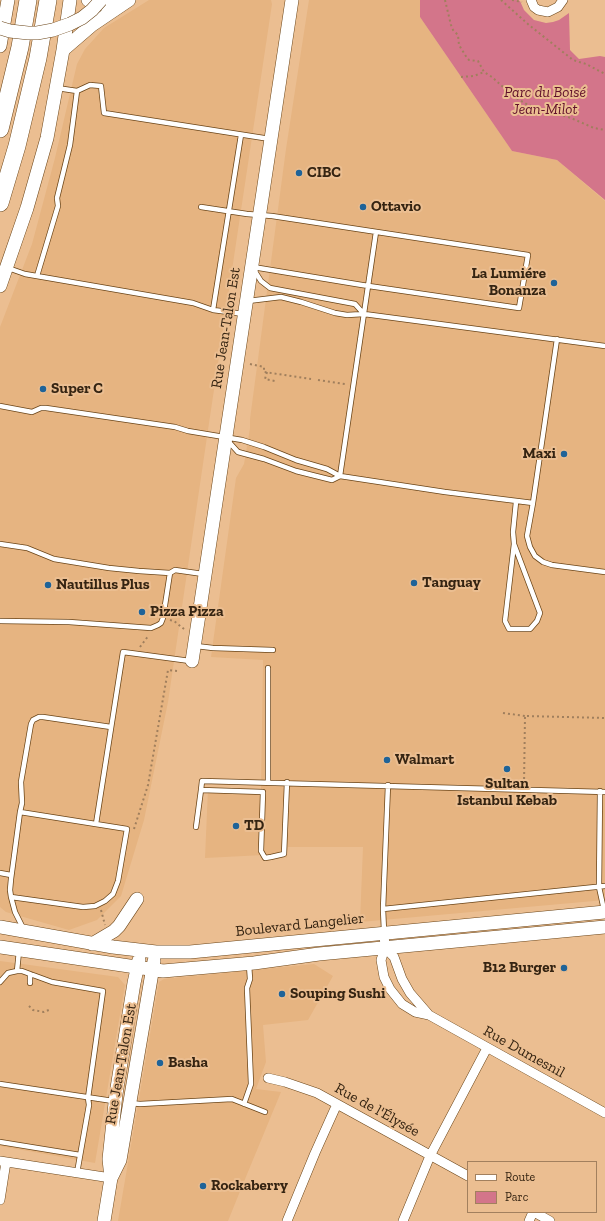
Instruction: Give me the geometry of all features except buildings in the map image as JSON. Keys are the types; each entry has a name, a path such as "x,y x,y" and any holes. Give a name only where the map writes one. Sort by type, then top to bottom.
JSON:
{"highway":[{"path":"0,129 20,47 28,0"},
{"path":"0,203 17,146 29,97 42,42 48,0"}],"main road":[{"path":"0,46 8,0"},
{"path":"0,286 27,208 40,164 57,88 70,0"},
{"path":"88,0 95,4 100,4 113,0"},
{"path":"0,28 14,32 28,33 53,30 82,18 101,0"},
{"path":"63,50 92,25 129,0"},
{"name":"Rue Jean-Talon Est","path":"192,661 292,0"},
{"path":"92,944 114,931 119,926 137,899"},
{"name":"Boulevard Langelier","path":"0,927 92,944 141,951 190,952 605,912"},
{"name":"Boulevard Langelier","path":"0,947 138,968 170,971 319,954 605,927"},
{"name":"Rue Jean-Talon Est","path":"104,1221 111,1178 109,1159 115,1102 134,984 141,951"},
{"name":"Rue Jean-Talon Est","path":"111,1178 120,1160 156,952"}],"street":[{"path":"526,1 538,10 548,12 558,7 563,0"},
{"name":"Rue Dumesnil","path":"384,933 385,948 381,960 386,983 402,1004 415,1012 429,1015 605,1113"},
{"name":"Rue Dumesnil","path":"385,948 394,957 402,979 410,993 429,1015"},
{"path":"403,1221 430,1156 487,1048"},
{"name":"Rue de l'Élysée","path":"268,1078 308,1089 467,1175"},
{"path":"287,1221 337,1104"},
{"path":"0,1200 3,1162 111,1178"},
{"path":"536,1213 550,1221"}],"lane":[{"path":"57,88 77,91 90,85 101,86 104,113 271,139"},
{"path":"37,276 58,206 57,198 70,145 77,91"},
{"path":"213,310 241,135"},
{"path":"200,207 528,255 519,308 251,267"},
{"path":"340,476 376,232"},
{"path":"251,267 261,281 270,288 355,304 364,314"},
{"path":"7,268 25,274 193,303 213,310 244,314"},
{"path":"246,301 281,298 347,315 364,314 605,346"},
{"path":"557,339 527,536 530,547 535,556 542,562 552,565 605,572"},
{"path":"0,406 32,412 41,408 46,408 175,427 188,431 242,440 264,446 296,460 327,469 340,476 533,504"},
{"path":"225,438 238,452 264,459 296,471 332,480 340,476"},
{"path":"514,544 540,613 530,629 509,629 505,621 514,544 513,532 516,502"},
{"path":"0,544 27,548 54,559 170,574"},
{"path":"0,621 69,622 151,628 162,622 170,574 175,570 205,574"},
{"path":"195,646 273,650"},
{"path":"96,824 123,652 192,661"},
{"path":"268,668 268,782"},
{"path":"25,932 15,912 10,890 22,803 20,782 30,724 39,716 111,727"},
{"path":"196,827 202,781 287,782 602,792 599,887 605,912"},
{"path":"201,790 264,792 261,851 265,858 284,854 287,782"},
{"path":"384,933 383,909 388,785"},
{"path":"11,897 88,907 100,904 110,898 118,881 127,829 20,812"},
{"path":"0,874 11,875"},
{"path":"383,909 605,886"},
{"path":"17,971 20,950"},
{"path":"244,1104 251,1084 247,988 250,979 249,963"},
{"path":"0,982 8,973 17,971 54,983 103,991 88,1098 89,1105 77,1173"},
{"path":"30,974 30,983"},
{"path":"0,1084 115,1102"},
{"path":"130,1103 140,1104 232,1099 266,1112"},
{"path":"0,1142 80,1155"}],"path":[{"path":"445,0 449,21 453,30 459,37 459,45 468,60 478,61 484,72 521,102 571,118 587,126 605,130"},
{"path":"501,0 529,26 573,60 586,64 605,74"},
{"path":"512,0 526,1"},
{"path":"461,77 474,76 484,72"},
{"path":"250,364 264,367 264,372 311,379"},
{"path":"267,372 266,379 275,381"},
{"path":"318,380 345,384"},
{"path":"174,621 184,629"},
{"path":"139,654 140,646 149,635 151,628"},
{"path":"133,833 148,785 168,670 177,671"},
{"path":"503,714 605,718"},
{"path":"524,789 525,716"},
{"path":"101,909 106,930"},
{"path":"29,1006 33,1010 44,1012 51,1009"}],"shaded area":[{"path":"149,0 271,0 272,4 168,702 144,820 121,896 97,920 69,930 6,912 0,907 0,327 32,244 55,158 77,64 85,49 104,28"},
{"path":"309,0 420,0 420,17 512,151 557,160 605,201 605,900 360,922 363,847 288,847 287,858 283,854 205,858 208,789 261,790 263,660 211,657 236,478 244,464 250,428 286,149"},
{"path":"0,961 118,977 125,985 95,1163 0,1146"},
{"path":"314,964 333,976 308,1020 263,1025 266,1062 256,1089 281,1092 228,1221 118,1221 159,982 164,979"}],"green space":[{"name":"Parc du Boisé Jean-Milot","path":"420,0 518,0 520,1 524,10 534,20 546,23 559,20 569,13 570,50 579,59 600,56 605,57 605,200 557,160 512,151 420,17"}],"place":[{"name":"CIBC","path":"299,173"},
{"name":"Ottavio","path":"363,207"},
{"name":"La Lumiére Bonanza","path":"554,283"},
{"name":"Super C","path":"43,389"},
{"name":"Maxi","path":"564,454"},
{"name":"Tanguay","path":"414,583"},
{"name":"Nautillus Plus","path":"48,585"},
{"name":"Pizza Pizza","path":"142,612"},
{"name":"Walmart","path":"387,760"},
{"name":"Sultan Istanbul Kebab","path":"507,769"},
{"name":"TD","path":"236,826"},
{"name":"B12 Burger","path":"564,968"},
{"name":"Souping Sushi","path":"282,994"},
{"name":"Basha","path":"160,1063"},
{"name":"Rockaberry","path":"203,1186"}]}
